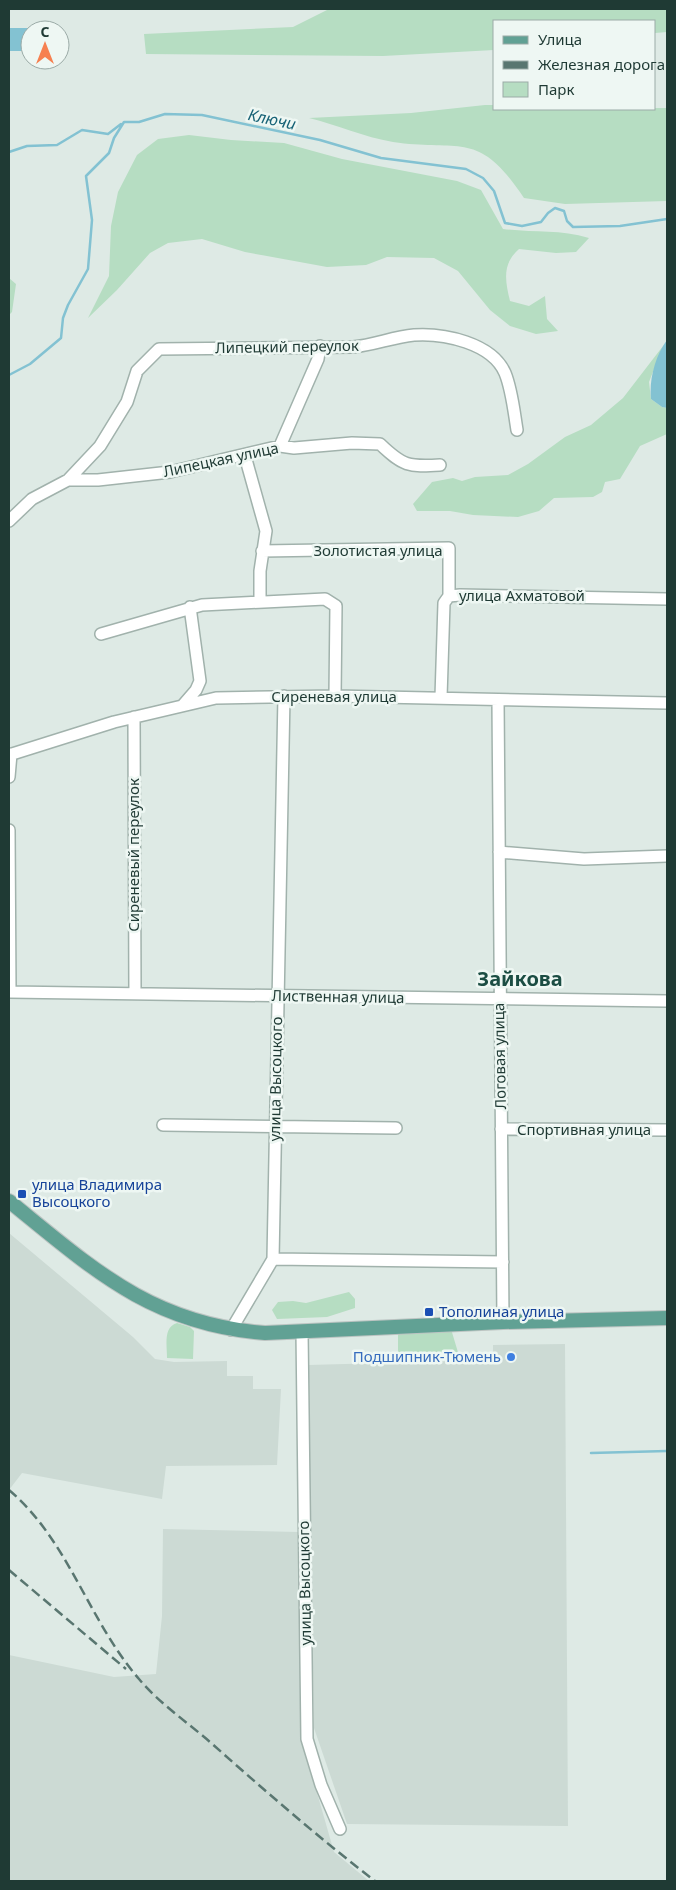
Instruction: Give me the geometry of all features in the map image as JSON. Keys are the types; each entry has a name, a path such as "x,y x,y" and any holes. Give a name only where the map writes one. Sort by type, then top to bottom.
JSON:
{"main road":[{"path":"9,1201 106,1278 151,1304 206,1325 231,1330 264,1333 503,1322 667,1318"}],"street":[{"name":"Липецкий переулок","path":"68,480 100,446 127,402 137,371 160,349 373,345 413,335 442,337 465,342 493,355 505,373 517,430"},
{"path":"280,446 318,359 320,346"},
{"name":"Липецкая улица","path":"9,520 32,499 68,480 98,480 170,472 245,456 280,446 294,448 352,442 380,444 394,458 412,466 440,464"},
{"path":"245,456 266,531 262,551 260,601"},
{"name":"Золотистая улица","path":"262,551 449,548 449,596"},
{"name":"улица Ахматовой","path":"441,698 444,603 449,596 460,594 538,595 667,599"},
{"path":"101,634 190,607 260,601 325,599 336,606 335,696"},
{"path":"183,705 196,690 200,681 190,607"},
{"name":"улица Высоцкого","path":"231,1330 273,1260 284,696"},
{"name":"Сиреневая улица","path":"10,754 134,717 216,698 335,696 667,703"},
{"name":"Логовая улица","path":"498,700 503,1322"},
{"name":"Сиреневый переулок","path":"134,717 135,994"},
{"path":"9,777 10,754"},
{"path":"9,830 9,992"},
{"path":"499,852 584,859 667,856"},
{"name":"Лиственная улица","path":"9,992 667,1001"},
{"path":"163,1126 396,1128"},
{"name":"Спортивная улица","path":"501,1129 667,1130"},
{"path":"273,1260 503,1262"},
{"name":"улица Высоцкого","path":"302,1331 307,1739 321,1785 340,1830"}],"shaded area":[{"path":"9,1233 133,1337 155,1359 174,1362 227,1361 227,1376 253,1376 253,1389 281,1389 277,1465 166,1466 162,1499 22,1473 9,1490"},
{"path":"565,1344 568,1826 347,1824 314,1728 308,1365 493,1360 493,1345"},
{"path":"163,1529 298,1532 301,1737 334,1852 369,1881 9,1881 9,1655 114,1677 156,1674 162,1616"}],"green space":[{"path":"329,9 667,9 667,32 656,33 656,20 493,20 493,50 383,56 146,54 144,34 293,27"},
{"path":"485,105 493,105 493,110 656,110 656,108 667,108 667,201 565,204 524,198 508,176 494,162 481,153 453,146 393,142 309,118 411,113"},
{"path":"189,135 284,143 342,159 457,181 481,190 503,229 567,233 589,238 576,252 556,253 519,249 507,267 506,279 510,301 529,306 545,296 547,319 558,331 536,334 510,326 490,310 458,271 434,258 387,257 366,265 327,267 245,252 202,239 168,243 150,253 117,290 88,318 109,276 111,226 118,192 137,155 158,139"},
{"path":"9,278 16,284 12,312 9,315"},
{"path":"663,346 649,382 651,399 662,407 667,408 667,434 640,446 620,479 605,482 602,492 593,497 554,498 539,511 518,517 473,515 450,511 417,511 413,504 432,482 453,478 462,481 475,477 508,475 528,464 565,437 591,425 623,398"},
{"path":"349,1292 355,1299 355,1308 327,1317 277,1319 272,1310 278,1302 293,1301 306,1303"},
{"path":"177,1323 190,1327 194,1331 193,1359 167,1358 166,1342 168,1332"},
{"path":"451,1329 460,1359 398,1360 398,1331"}],"water":[{"path":"9,28 20,28 20,51 9,51"},
{"path":"667,340 667,408 662,407 651,399 651,392 652,376 656,361"}],"waterway":[{"name":"Ключи","path":"9,375 30,364 61,338 63,318 68,305 88,269 92,220 86,176 109,153 114,138 124,122 139,122 165,114 202,115 320,140 381,158 466,169 483,178 494,191 505,223 522,226 541,222 555,208 564,211 567,221 573,227 620,226 667,219"},
{"path":"9,152 27,146 57,145 82,130 108,134 121,124"},
{"path":"591,1453 667,1451"}],"railway":[{"path":"9,1490 30,1510 47,1533 121,1656 147,1688 291,1813 375,1881"},
{"path":"9,1570 126,1669"}],"place":[{"name":"улица Владимира Высоцкого","path":"22,1194"},
{"name":"Тополиная улица","path":"429,1312"},
{"name":"Подшипник-Тюмень","path":"511,1357"}],"district":[{"name":"Зайкова","path":"520,979"}]}
